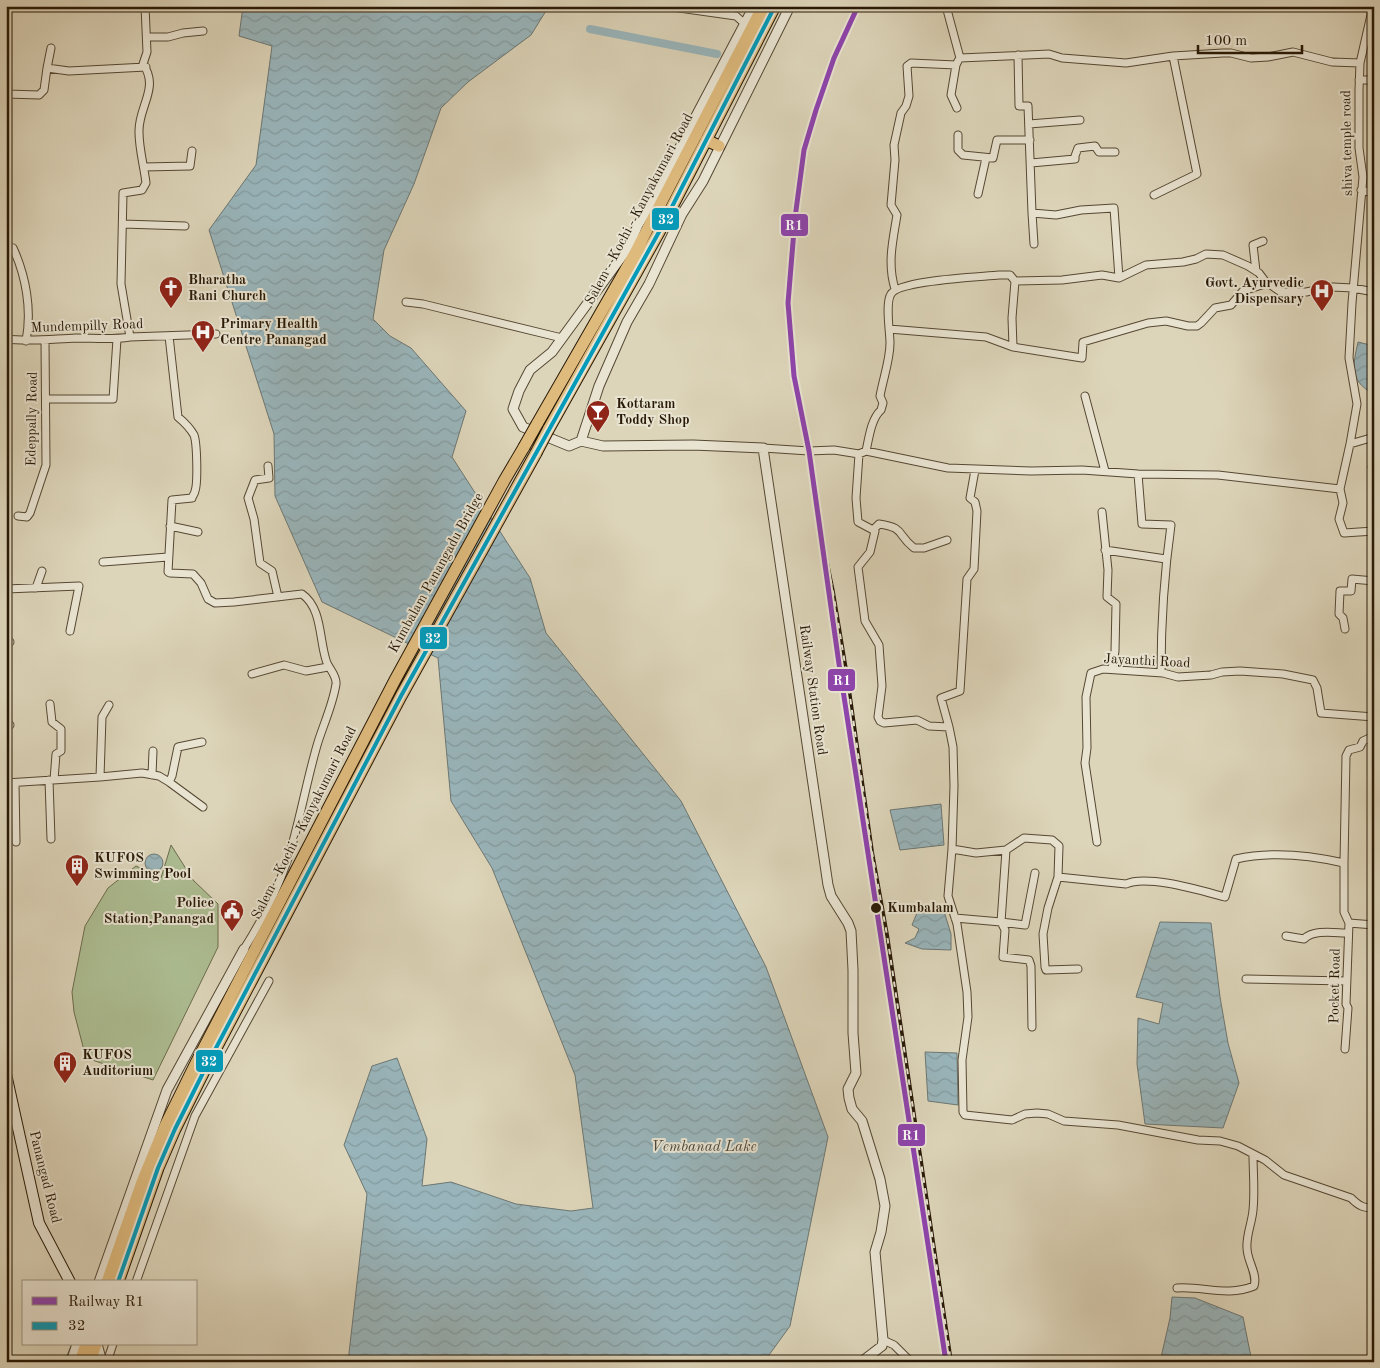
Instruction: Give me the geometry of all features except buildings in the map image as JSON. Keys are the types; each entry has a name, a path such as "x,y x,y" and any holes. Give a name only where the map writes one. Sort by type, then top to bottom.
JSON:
{"highway":[{"name":"Salem - Kochi - Kanyakumari Road","path":"504,481 634,255 763,6"},
{"name":"Salem - Kochi - Kanyakumari Road","path":"516,487 659,232 775,6"},
{"path":"706,140 719,146"},
{"name":"Kumbalam Panangadu Bridge","path":"395,680 504,481"},
{"name":"Kumbalam Panangadu Bridge","path":"401,696 516,487"},
{"name":"Salem - Kochi - Kanyakumari Road","path":"109,1280 142,1182 165,1126 395,680"},
{"name":"Salem - Kochi - Kanyakumari Road","path":"119,1280 158,1168 175,1129 401,696"},
{"path":"80,1362 85,1346"},
{"path":"90,1362 96,1346"}],"main road":[{"name":"Panangad Road","path":"6,1074 39,1223 69,1280"}],"street":[{"path":"130,337 121,284 123,193 142,190 146,183 139,130 151,81 145,65 148,37 146,6"},
{"path":"665,6 736,16 745,24"},
{"path":"754,6 686,133 655,197 638,225 628,248 552,352 530,370 519,391 513,409 523,426 570,446 581,441 604,446 693,445 808,451 834,450 862,452 948,468 1218,475 1340,489"},
{"path":"581,441 599,386 627,322 649,284 682,214 703,181 790,6"},
{"path":"946,6 960,58 956,65 951,95 957,108"},
{"name":"shiva temple road","path":"1373,6 1360,63 1359,80 1358,148 1362,190 1349,358 1357,404 1340,489 1343,503 1339,519 1344,533 1374,531"},
{"path":"148,37 168,37 182,33 204,31"},
{"path":"6,94 39,95 44,90 51,48"},
{"path":"960,58 1049,54 1062,58 1126,63 1173,56 1231,53 1252,58 1293,52 1332,62 1360,63"},
{"path":"1018,55 1019,106 1028,106 1034,244"},
{"path":"1154,195 1197,174 1173,56"},
{"path":"895,289 890,262 897,215 891,205 895,160 894,145 901,113 906,106 909,96 907,66 910,63 956,65"},
{"path":"47,68 69,71 145,65"},
{"path":"1359,80 1374,80"},
{"path":"1029,124 1080,120"},
{"path":"958,135 958,150 963,155 986,158 993,158 997,140 1030,140"},
{"path":"1031,163 1076,159 1075,156 1078,148 1095,146 1099,152 1115,152"},
{"path":"144,167 190,166 192,151"},
{"path":"978,194 986,158"},
{"name":"shiva temple road","path":"1362,190 1374,193"},
{"path":"1032,213 1056,216 1082,210 1114,208 1119,278"},
{"path":"123,224 185,226"},
{"path":"1256,271 1254,245 1263,241"},
{"path":"13,248 19,260 25,283 29,324 26,341"},
{"path":"1015,281 1062,280 1102,275 1119,278 1146,265 1183,262 1206,254 1223,256 1256,271 1268,283 1282,292 1306,292 1333,287 1374,292"},
{"path":"949,727 929,726 917,720 884,723 878,718 882,686 879,645 865,622 858,568 870,552 875,531 858,522 856,498 862,452 873,422 882,407 882,398 880,396 890,346 889,298 895,289 924,282 1010,275 1015,281 1012,318 1013,347"},
{"path":"890,329 986,337 1013,347 1082,358 1083,342 1148,323 1166,321 1196,326 1202,323 1215,308 1231,305 1243,291 1268,283"},
{"path":"406,302 423,304 562,338"},
{"name":"Mundempilly Road","path":"6,339 26,341 77,338 118,339 216,334"},
{"path":"100,1280 167,1090 256,930 275,888 295,836 318,742 336,682 335,675 328,667 316,615 310,600 302,594 215,603 208,599 201,582 193,574 170,574 168,572 172,500 192,498 195,492 196,480 196,445 193,435 186,424 178,417 169,336"},
{"path":"46,399 113,399 118,339"},
{"name":"Edeppally Road","path":"18,516 27,517 30,513 46,465 44,454 46,399 45,340"},
{"path":"1084,396 1104,471"},
{"path":"1350,444 1374,437"},
{"name":"Railway Station Road","path":"763,448 828,885 834,902 851,930 853,1033 856,1073 848,1088 852,1109 862,1121 880,1179 885,1206 881,1232 875,1252 883,1340"},
{"path":"268,466 269,478 255,480 248,498 254,519 260,563 272,571 278,597"},
{"path":"974,470 970,498 975,502 977,511 974,569 967,579 960,691 941,698 953,747 952,849 948,896 955,918 967,992 968,1017 962,1060 963,1112 965,1115 1012,1120 1025,1114 1048,1114 1064,1121 1118,1124 1156,1133 1198,1140 1220,1141 1238,1146 1265,1160 1284,1175 1351,1198 1358,1206 1374,1208"},
{"path":"1138,474 1142,524 1171,525 1166,559 1161,625 1161,673"},
{"path":"1102,512 1108,570 1107,597 1116,604 1112,670"},
{"path":"873,530 879,524 894,526 902,533 905,541 914,548 924,548 947,540"},
{"path":"170,526 198,532"},
{"path":"1105,550 1166,559"},
{"path":"103,562 168,557"},
{"path":"36,588 42,572"},
{"path":"1345,630 1343,618 1339,614 1340,591 1351,591 1352,579 1374,581"},
{"path":"6,588 79,586 70,631"},
{"path":"252,674 284,665 306,671 328,667"},
{"name":"Jayanthi Road","path":"1097,842 1085,763 1087,748 1086,697 1091,674 1103,669 1161,673 1178,677 1240,671 1283,674 1313,680 1317,688 1321,713 1374,717"},
{"path":"50,704 52,722 61,729 61,751 56,754 52,780 51,839"},
{"path":"100,778 102,717 109,705"},
{"name":"Pocket Road","path":"1345,1049 1348,1008 1346,1004 1349,923 1344,912 1346,756 1349,750 1360,747 1363,741 1374,736"},
{"path":"169,782 178,747 202,742"},
{"path":"152,774 153,751"},
{"path":"6,783 100,778 142,773 152,774 169,782 203,807"},
{"path":"15,783 16,842"},
{"path":"952,849 976,853 1006,850 1024,838 1052,840 1059,846 1058,877 1048,908 1043,934 1045,967 1046,970 1078,969"},
{"path":"1006,850 1001,922 1005,930 1003,957 1029,960 1031,966 1032,1027"},
{"path":"1058,877 1126,884 1133,880 1158,882 1225,897 1236,859 1286,854 1314,856 1344,863"},
{"path":"955,918 1024,925 1035,873"},
{"path":"1349,923 1374,925"},
{"name":"Pocket Road","path":"1286,936 1304,939 1309,935 1316,934 1348,933"},
{"path":"1246,979 1347,981"},
{"path":"137,1280 195,1116 269,981"},
{"path":"1177,1288 1190,1287 1228,1292 1244,1290 1254,1286 1254,1276 1247,1250 1247,1236 1251,1226 1253,1208 1253,1154"},
{"path":"864,1362 865,1359 882,1346 883,1340 894,1345 911,1362"},
{"path":"71,1362 76,1346"},
{"path":"98,1346 102,1362"},
{"path":"107,1362 112,1346"}],"green space":[{"path":"171,845 193,880 218,904 218,947 153,1080 86,1058 74,1012 72,992 85,926 108,888 136,866 161,878"}],"water":[{"name":"Vembanad Lake","path":"243,6 549,6 531,35 468,82 441,108 414,184 384,250 373,319 390,336 411,348 466,411 452,457 530,578 546,633 681,801 766,967 828,1137 790,1326 764,1362 348,1362 367,1194 344,1145 372,1066 397,1058 427,1139 422,1186 451,1182 516,1204 571,1211 593,1208 575,1075 492,868 451,801 438,658 322,602 275,496 274,434 209,230 256,165 272,46 239,36"},
{"path":"1358,342 1374,346 1374,386 1372,393 1359,383 1356,377 1354,365"},
{"path":"941,804 944,845 900,850 890,810"},
{"path":"154,854 160,857 163,863 160,869 154,872 148,869 145,863 148,857"},
{"path":"938,906 943,908 951,934 951,950 922,949 905,943 915,938 919,929 912,925 917,913 930,911"},
{"path":"1160,922 1211,923 1228,1043 1239,1083 1223,1128 1145,1124 1137,1064 1138,1018 1159,1024 1163,1003 1136,997"},
{"path":"925,1052 957,1053 958,1105 928,1101"},
{"path":"1172,1297 1195,1298 1243,1317 1252,1362 1160,1362 1170,1318"}],"waterway":[{"path":"590,29 717,54"},
{"path":"65,1362 71,1347"}],"railway":[{"path":"817,515 833,592 847,676 872,852 887,935 951,1362"}],"rail line":[{"name":"R1","path":"858,6 834,58 804,150 795,218 788,303 794,376 809,451 839,664 946,1362"}],"transit line":[{"name":"32","path":"119,1280 158,1168 206,1067 401,696 659,232 775,6"}],"place":[{"name":"Bharatha Rani Church","path":"171,309"},
{"name":"Govt. Ayurvedic Dispensary","path":"1322,312"},
{"name":"Primary Health Centre Panangad","path":"203,353"},
{"name":"Kottaram Toddy Shop","path":"598,433"},
{"name":"KUFOS Swimming Pool","path":"77,887"},
{"name":"Kumbalam","path":"876,908"},
{"name":"Police Station,Panangad","path":"232,932"},
{"name":"KUFOS Auditorium","path":"65,1084"}]}
